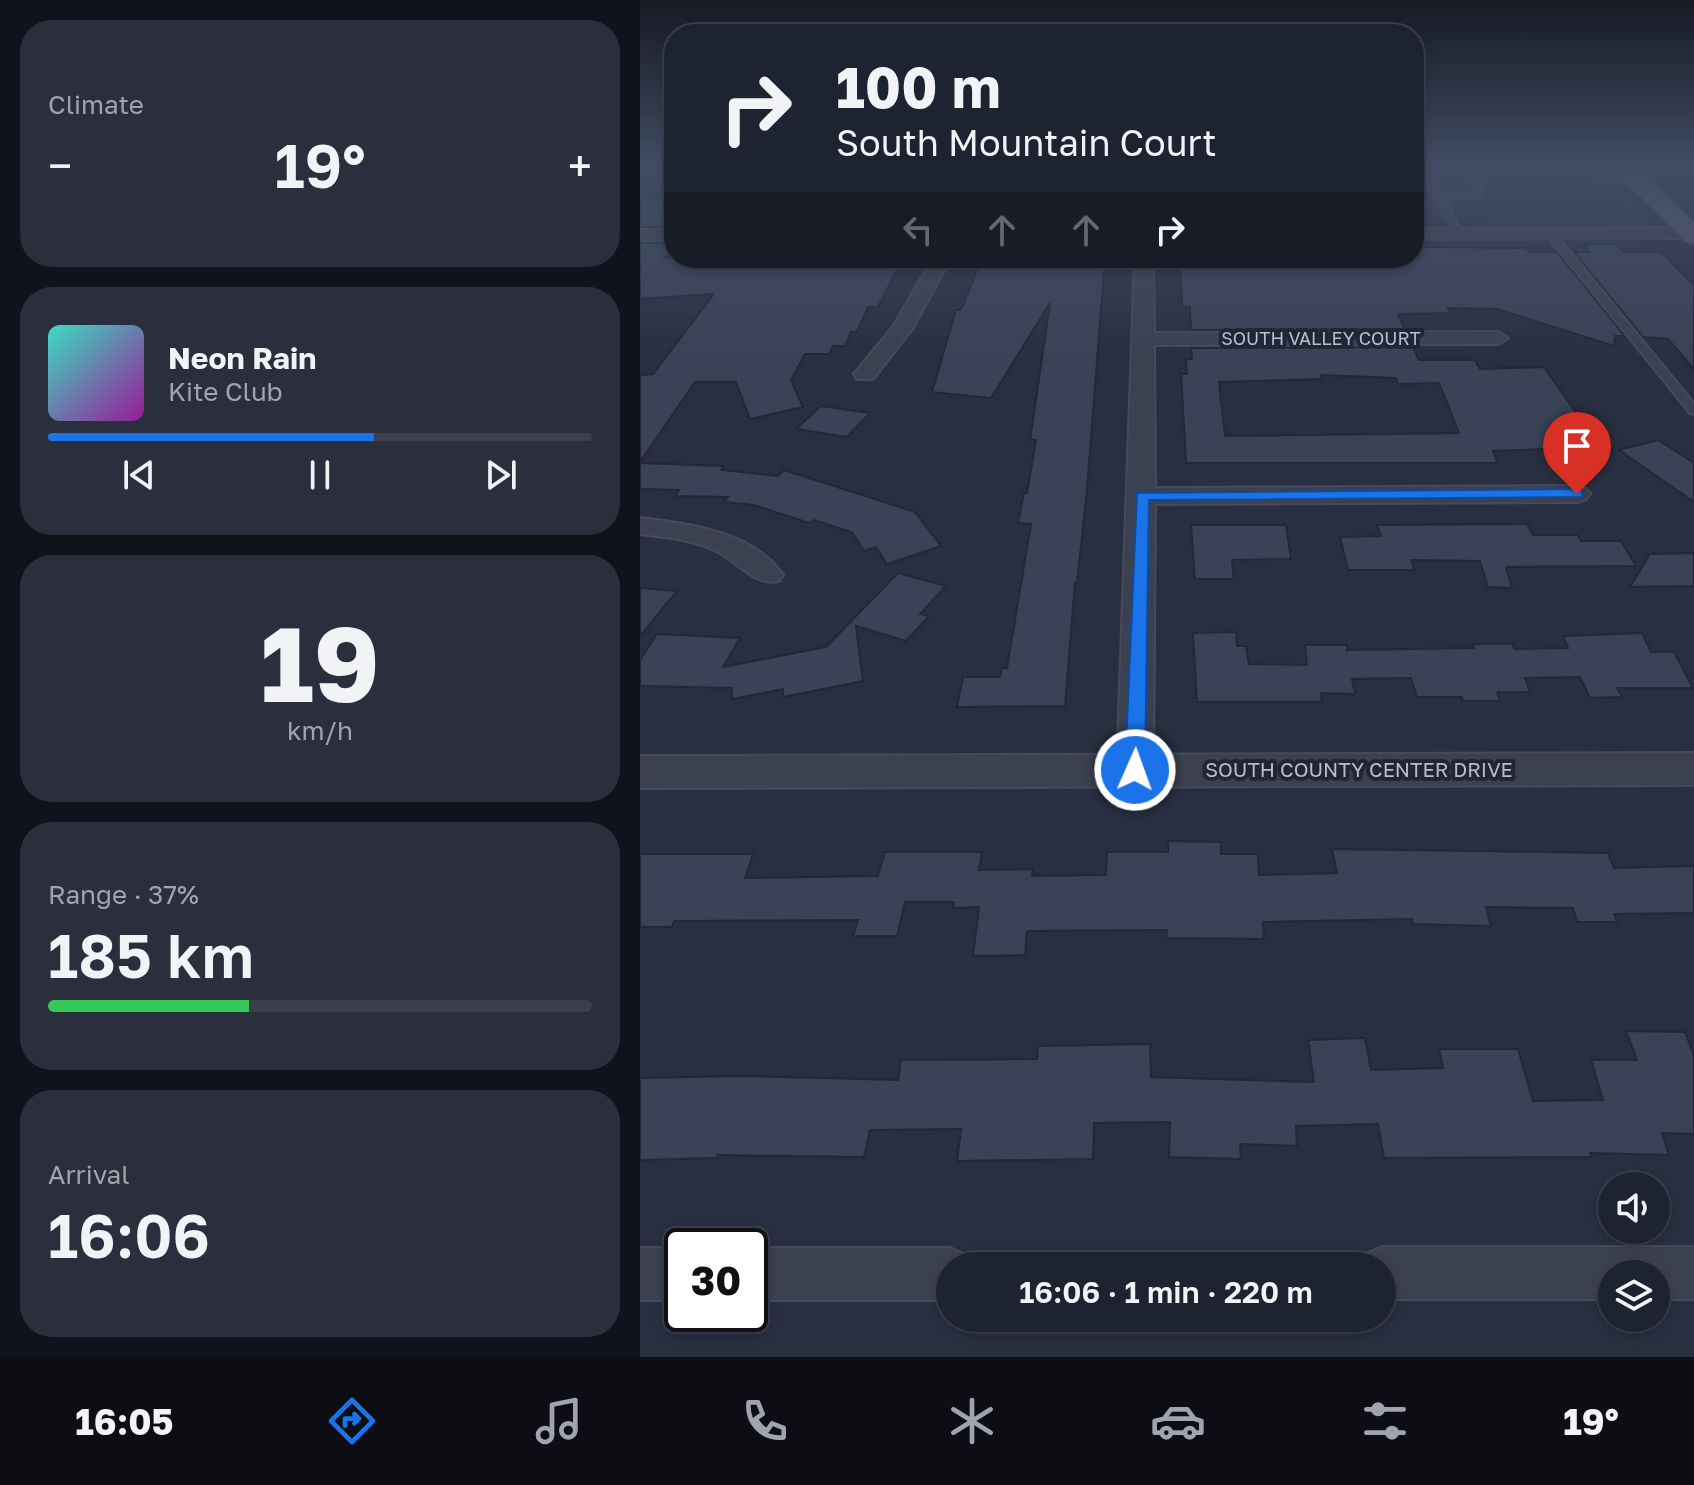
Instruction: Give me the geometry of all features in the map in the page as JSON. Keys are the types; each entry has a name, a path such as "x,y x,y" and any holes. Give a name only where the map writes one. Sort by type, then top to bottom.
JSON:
{"street":[{"path":"1424,234 1693,234"},
{"path":"640,235 664,235"},
{"path":"865,374 902,329 936,268"},
{"path":"1135,770 1144,268"},
{"name":"SOUTH VALLEY COURT","path":"1143,339 1498,338"},
{"path":"1142,496 1577,494"},
{"path":"640,526 703,535 746,553 769,575"},
{"name":"SOUTH COUNTY CENTER DRIVE","path":"640,772 1694,769"},
{"path":"1396,1273 1694,1273"},
{"path":"640,1274 664,1274"},
{"path":"768,1274 936,1274"}],"lane":[{"path":"1457,229 1460,234"},
{"path":"1550,233 1694,411"}],"building":[{"path":"640,243 664,243 664,268 898,268 878,307 868,307 857,332 851,332 845,346 833,346 829,354 805,354 791,380 803,407 750,419 736,382 695,382 640,462 640,375 653,374 714,294 640,299"},
{"path":"1584,244 1616,244 1623,252 1661,252 1694,285 1694,369 1668,339 1643,337 1574,252 1590,252"},
{"path":"1424,247 1526,248 1529,252 1557,252 1625,336 1615,336 1614,346 1497,309 1448,308 1451,313 1398,314 1405,329 1191,330 1190,307 1182,307 1180,268 1424,268"},
{"path":"978,268 1104,268 1087,490 1075,583 1065,706 957,707 963,677 1000,677 1002,668 1007,668 1031,524 1018,523 1024,493 1027,493 1036,440 1030,440 1050,303 991,398 932,392 956,310 961,310"},
{"path":"1413,347 1419,360 1475,360 1480,369 1544,367 1600,447 1493,451 1498,463 1186,463 1181,374 1187,374 1186,359 1192,359 1191,348","holes":["1321,375 1396,378 1398,384 1439,383 1459,433 1225,436 1219,382 1322,379"]},
{"path":"821,406 870,413 847,437 796,429"},
{"path":"1658,440 1694,463 1694,502 1619,450"},
{"path":"640,463 724,466 721,470 778,476 784,470 915,512 941,546 887,564 876,547 864,551 852,532 814,520 809,523 754,505 724,502 728,497 675,496 679,490 640,489"},
{"path":"1527,524 1533,535 1578,535 1581,541 1621,541 1636,566 1506,567 1512,588 1488,587 1480,561 1411,560 1414,570 1348,570 1340,537 1381,536 1377,525"},
{"path":"1191,525 1286,525 1291,559 1232,560 1234,579 1195,579"},
{"path":"1694,553 1694,586 1630,587 1650,554"},
{"path":"898,573 946,586 920,614 929,616 906,641 856,626 863,681 783,697 783,689 732,699 732,688 640,686 640,660 657,634 740,638 723,667 826,647"},
{"path":"640,588 677,591 640,636"},
{"path":"1236,632 1237,646 1246,646 1249,664 1307,665 1305,645 1347,645 1347,650 1474,648 1473,644 1513,644 1514,649 1568,648 1563,636 1642,633 1651,652 1674,652 1693,688 1617,688 1622,697 1590,698 1580,677 1525,678 1530,692 1497,692 1500,701 1463,701 1462,697 1417,697 1411,678 1352,679 1355,694 1321,693 1322,702 1197,702 1193,633"},
{"path":"1168,841 1221,842 1221,854 1258,854 1259,875 1337,873 1332,849 1608,853 1614,868 1694,866 1694,913 1614,914 1617,922 1577,922 1573,908 1486,907 1491,926 1413,924 1412,919 1263,922 1264,939 1166,938 1167,930 1027,931 1025,955 973,956 979,907 953,908 954,902 905,902 897,936 853,936 858,920 674,921 672,927 640,927 640,854 753,854 745,878 878,876 885,852 982,852 979,870 1033,869 1032,876 1106,875 1107,852 1168,852"},
{"path":"1626,1031 1685,1032 1694,1056 1694,1134 1662,1133 1669,1155 1590,1153 1591,1157 1384,1158 1378,1124 1296,1126 1297,1146 1240,1144 1241,1159 1169,1157 1170,1122 1094,1123 1093,1159 957,1161 961,1129 870,1130 864,1157 718,1155 717,1158 640,1160 640,1078 741,1076 898,1080 901,1060 1037,1059 1038,1046 1150,1044 1151,1077 1314,1082 1308,1040 1365,1038 1371,1070 1443,1068 1439,1049 1518,1049 1533,1101 1603,1100 1591,1060 1637,1060"}],"route":[{"path":"1135,770 1142,496 1577,494"}]}
